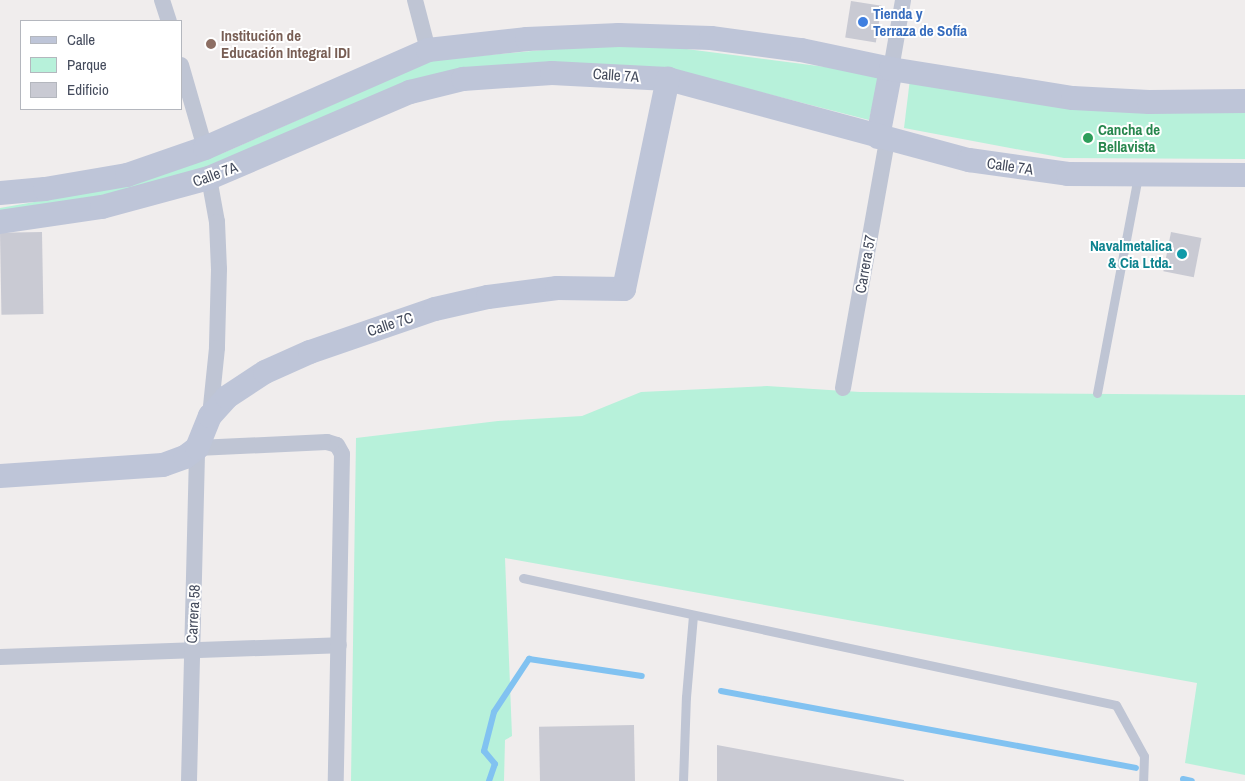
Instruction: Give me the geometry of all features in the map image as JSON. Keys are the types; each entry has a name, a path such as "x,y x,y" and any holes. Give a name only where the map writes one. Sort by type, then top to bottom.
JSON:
{"street":[{"path":"162,0 169,20"},
{"path":"415,0 428,50"},
{"path":"882,139 891,69 903,0"},
{"name":"Calle 7A","path":"0,193 46,189 127,175 205,148 428,50 527,39 619,34 711,38 801,50 891,69 1081,99 1245,102"},
{"path":"182,68 205,148"},
{"name":"Calle 7A","path":"0,222 102,207 209,178 410,92 463,79 552,73 668,79 882,139 969,160 1068,174 1245,175"},
{"name":"Calle 7C","path":"197,448 210,416 227,397 265,372 352,337 435,309 523,291 624,289 668,79"},
{"name":"Carrera 57","path":"842,388 882,139"},
{"path":"209,178 217,222 219,269 218,348 210,416"},
{"path":"0,476 163,464 185,457 197,448 327,442 337,445 342,454 336,781"},
{"name":"Carrera 58","path":"189,781 197,448"},
{"path":"0,657 192,648 339,645"}],"lane":[{"path":"1097,393 1139,174"},
{"path":"523,578 1116,705 1144,756 1143,781"},
{"path":"683,781 686,697 693,615"}],"green space":[{"path":"597,45 671,47 880,74 869,120 670,69 437,78 199,174 0,217 0,208 80,194 223,153 433,60"},
{"path":"910,79 1245,110 1245,159 1064,158 904,128"},
{"path":"767,386 860,392 1245,395 1245,775 1185,763 1197,683 505,558 512,736 505,740 504,781 351,781 356,438 498,421 582,416 641,392"}],"building":[{"name":"Tienda y Terraza de Sofía","path":"851,1 882,6 876,42 845,38"},
{"path":"42,232 43,314 1,315 0,233"},
{"name":"Navalmetalica & Cia Ltda.","path":"1171,232 1201,238 1194,277 1163,271"},
{"path":"634,725 635,781 540,781 539,727"},
{"path":"717,745 904,780 904,781 717,781"}],"waterway":[{"path":"489,781 495,764 484,751 494,712 529,659 642,676"},
{"path":"721,691 1136,768"},
{"path":"1183,779 1192,781"}],"place":[{"name":"Tienda y Terraza de Sofía","path":"863,22"},
{"name":"Institución de Educación Integral IDI","path":"211,44"},
{"name":"Cancha de Bellavista","path":"1088,138"},
{"name":"Navalmetalica & Cia Ltda.","path":"1182,254"}]}
